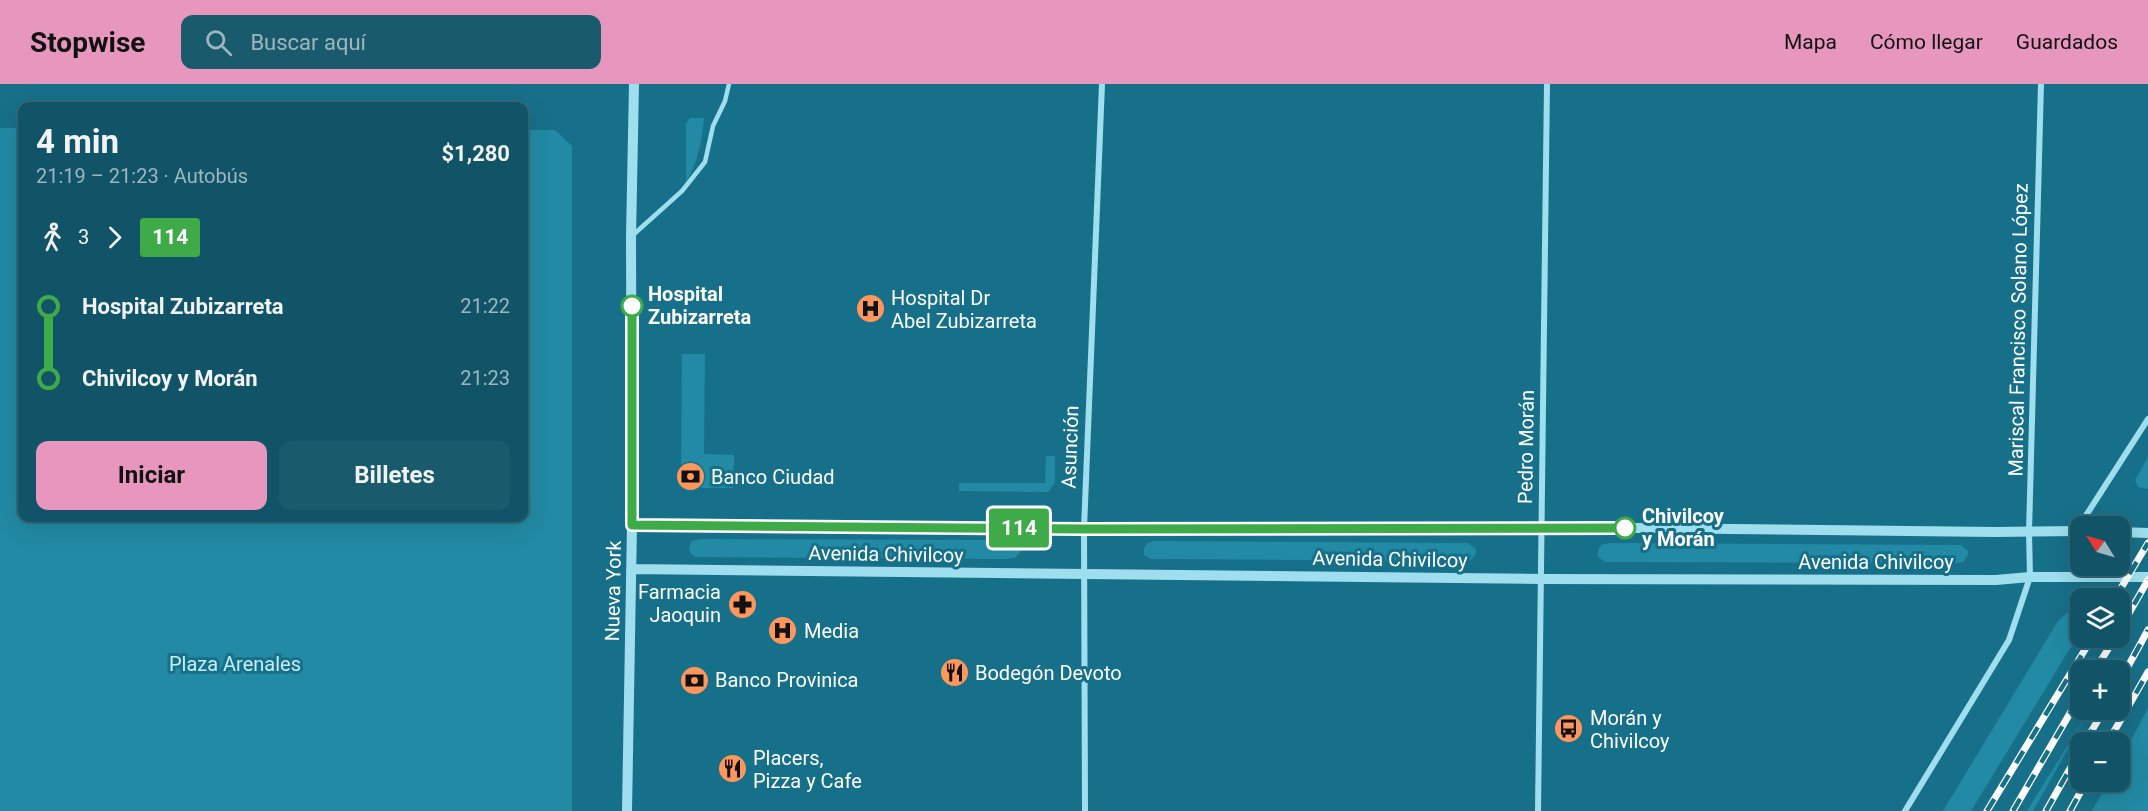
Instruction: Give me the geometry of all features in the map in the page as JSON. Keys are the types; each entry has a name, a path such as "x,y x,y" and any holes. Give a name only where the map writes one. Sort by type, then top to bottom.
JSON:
{"street":[{"name":"Nueva York","path":"627,811 632,525 631,237 634,84"},
{"name":"Asunción","path":"1085,811 1086,574 1084,529 1102,84"},
{"name":"Pedro Morán","path":"1538,811 1547,84"},
{"name":"Mariscal Francisco Solano López","path":"1905,811 2010,640 2030,577 2029,532 2041,84"},
{"path":"2087,516 2148,418"},
{"name":"Avenida Chivilcoy","path":"632,525 1084,529 1542,527 2070,531"},
{"path":"2130,532 2148,533"},
{"name":"Avenida Chivilcoy","path":"631,569 1540,579 1996,580 2030,577 2148,577"}],"lane":[{"path":"631,237 682,190 705,162 713,126 725,101 729,84"}],"green space":[{"path":"690,118 704,118 699,151 686,182 686,124"},
{"name":"Plaza Arenales","path":"0,128 18,128 18,522 528,522 528,130 555,130 572,146 572,811 0,811"},
{"path":"682,354 705,354 704,454 734,455 733,488 700,488 700,467 681,466"},
{"path":"1046,456 1055,456 1055,483 1048,492 959,491 959,483 1045,483"},
{"path":"2148,457 2148,489 2138,487 2135,480"},
{"path":"700,539 1009,540 1016,541 1021,546 1021,551 1016,557 1008,559 696,557 690,553 689,547 692,541"},
{"path":"1155,541 1468,543 1476,549 1476,554 1471,560 1463,561 1151,559 1144,555 1144,548 1147,543"},
{"path":"1609,543 1961,545 1968,551 1968,555 1963,562 1956,563 1605,562 1598,557 1598,551 1601,545"},
{"path":"2070,613 2070,648 1971,811 1943,811 2058,621"},
{"path":"2148,708 2148,811 2092,811 2102,792 2130,792 2130,742"},
{"path":"2070,742 2033,811 2027,811"}],"railway":[{"path":"2121,588 2148,543"},
{"path":"2130,612 2148,580"},
{"path":"2130,663 2148,630"},
{"path":"1987,811 2086,648"},
{"path":"2101,660 2109,648"},
{"path":"2114,732 2148,672"},
{"path":"2013,811 2070,713"},
{"path":"2091,732 2098,720"},
{"path":"2046,811 2070,769"},
{"path":"2070,811 2080,792"}],"bus line":[{"name":"114","path":"632,306 632,525 1084,529 1625,528"}],"place":[{"name":"Hospital Zubizarreta","path":"632,306"},
{"name":"Hospital Dr Abel Zubizarreta","path":"870,309"},
{"name":"Banco Ciudad","path":"690,477"},
{"name":"Chivilcoy y Morán","path":"1625,528"},
{"name":"Farmacia Jaoquin","path":"742,604"},
{"name":"Media","path":"783,631"},
{"name":"Bodegón Devoto","path":"954,673"},
{"name":"Banco Provinica","path":"694,680"},
{"name":"Morán y Chivilcoy","path":"1569,729"},
{"name":"Placers, Pizza y Cafe","path":"732,769"}]}
